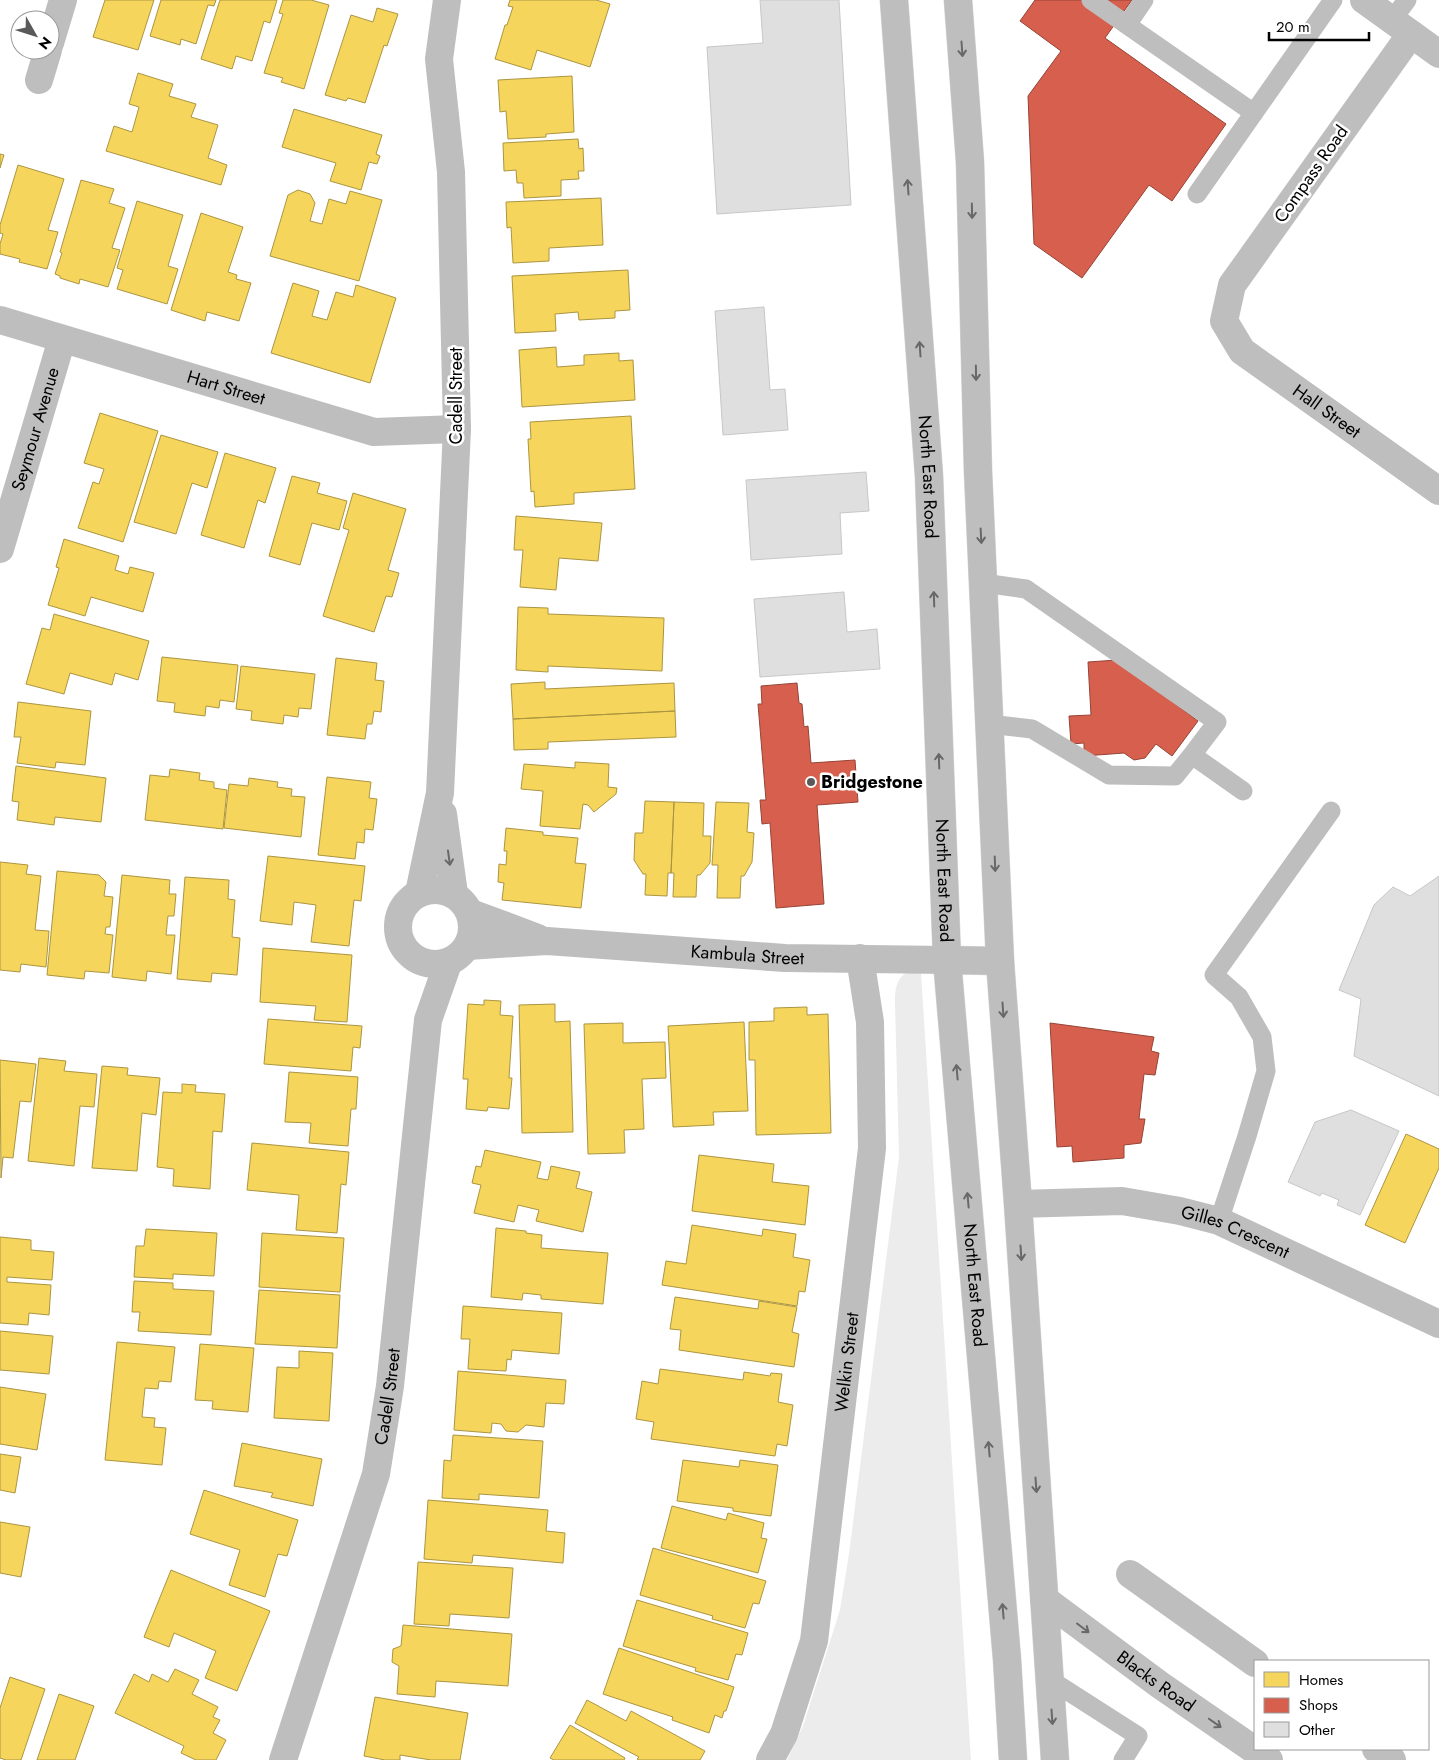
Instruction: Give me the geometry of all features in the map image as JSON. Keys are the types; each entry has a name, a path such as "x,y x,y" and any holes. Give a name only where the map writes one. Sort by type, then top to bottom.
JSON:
{"main road":[{"name":"Cadell Street","path":"419,893 440,793 458,429 451,172 439,59 447,0"},
{"name":"North East Road","path":"894,0 929,476 947,960 1007,1659 1013,1760"},
{"path":"958,0 970,162 978,471 1000,961 1055,1760"},
{"path":"1364,0 1403,18 1439,54"},
{"name":"Compass Road","path":"1224,321 1232,285 1403,18"},
{"path":"39,80 45,60"},
{"name":"Hart Street","path":"0,320 374,432 458,429"},
{"name":"Hall Street","path":"1224,321 1242,351 1439,491"},
{"name":"Seymour Avenue","path":"0,549 62,338"},
{"name":"Cadell Street","path":"440,793 462,904"},
{"path":"432,889 441,889 462,904 473,926 458,954 430,964 413,957 404,948 399,936 398,924 401,911 409,900 419,893 432,889"},
{"name":"Kambula Street","path":"462,904 547,941"},
{"name":"Kambula Street","path":"458,954 547,941 785,958 1000,961"},
{"name":"Cadell Street","path":"283,1760 376,1474 390,1386 428,1020 458,954"},
{"name":"Cadell Street","path":"413,957 428,1020"},
{"name":"Welkin Street","path":"770,1760 784,1734 814,1641 872,1148 870,1022 860,958"},
{"name":"Gilles Crescent","path":"1018,1204 1122,1200 1171,1209 1219,1221 1439,1324"},
{"path":"1130,1574 1254,1662"},
{"name":"Blacks Road","path":"1044,1599 1154,1681 1254,1750"},
{"name":"Blacks Road","path":"1254,1750 1269,1760"},
{"path":"1377,1750 1392,1760"}],"lane":[{"path":"1091,0 1254,112"},
{"path":"1127,25 1144,0"},
{"path":"1197,194 1333,0"},
{"path":"983,583 1026,590 1217,722 1175,776 1109,775 1032,729 989,724"},
{"path":"1192,755 1243,791"},
{"path":"1219,1221 1266,1071 1262,1037 1239,997 1214,974 1331,811"},
{"path":"1049,1679 1138,1736 1123,1760"}],"shaded area":[{"path":"910,971 921,973 971,1760 787,1760 803,1726 840,1610 849,1554 899,1157 895,993 899,980"}],"building: Homes":[{"path":"105,0 154,0 138,50 93,37"},
{"path":"161,0 216,0 214,6 208,5 196,44 181,39 180,45 150,36"},
{"path":"220,0 277,0 270,23 264,21 252,61 236,56 232,69 201,59"},
{"path":"283,0 311,0 329,5 304,89 281,82 283,78 264,73 283,14 279,13"},
{"path":"510,0 596,0 610,4 590,67 537,50 531,70 495,59 505,25 507,25 513,7 508,6"},
{"path":"377,8 398,14 387,46 384,45 365,103 348,98 346,101 325,95 351,15 373,22"},
{"path":"138,73 173,84 169,96 196,104 191,117 218,125 208,158 227,165 221,185 106,151 114,126 132,132 139,107 129,104"},
{"path":"572,76 574,132 546,134 546,137 508,139 506,111 500,112 498,80"},
{"path":"294,109 382,135 376,154 380,156 377,164 369,162 361,190 330,181 336,163 282,147"},
{"path":"578,139 579,149 583,148 584,171 578,171 579,179 561,180 561,196 524,198 523,183 517,183 516,170 504,171 503,143"},
{"path":"0,154 4,155 0,168"},
{"path":"18,165 64,179 48,230 58,232 47,269 19,262 20,259 0,254 3,234 0,233 0,225"},
{"path":"81,180 114,189 109,203 125,208 112,248 120,250 108,287 80,279 79,284 60,278 60,276 55,274"},
{"path":"298,190 310,194 315,203 310,221 322,224 329,199 346,204 350,191 382,200 359,281 270,256 288,195"},
{"path":"601,198 603,245 549,248 549,261 513,263 511,227 507,228 506,202"},
{"path":"137,201 183,215 168,266 178,269 167,304 117,289 123,270 117,268"},
{"path":"201,213 243,227 228,272 237,275 236,279 251,283 239,321 207,312 205,321 171,310"},
{"path":"628,270 630,310 615,311 615,318 579,320 578,312 555,314 556,331 515,333 512,276"},
{"path":"293,283 319,291 312,316 327,320 336,292 353,297 356,285 396,298 370,383 271,353"},
{"path":"556,347 557,367 584,365 584,355 619,353 619,361 633,360 635,400 522,407 519,350"},
{"path":"100,413 158,431 123,542 78,528 93,482 99,484 104,469 84,463"},
{"path":"631,416 635,489 574,493 574,504 535,507 534,491 531,492 528,439 531,439 530,422"},
{"path":"161,435 218,452 207,488 192,483 176,534 134,522"},
{"path":"225,453 276,468 265,503 258,500 244,548 201,535"},
{"path":"292,476 320,483 317,493 347,501 339,530 312,523 300,565 269,556"},
{"path":"353,493 406,509 388,570 399,573 392,597 386,596 374,632 323,616 349,530 343,528"},
{"path":"516,516 602,523 598,561 559,558 556,590 520,587 523,550 514,550"},
{"path":"64,539 119,556 115,570 128,574 130,567 154,573 143,612 91,597 85,616 48,605 59,568 56,567"},
{"path":"518,607 548,608 548,614 664,618 662,671 548,666 548,672 516,670"},
{"path":"54,614 149,641 138,680 115,673 112,685 70,673 64,694 26,684 42,628 50,630"},
{"path":"162,657 238,665 234,702 220,700 219,708 206,706 205,716 174,712 175,703 157,701"},
{"path":"336,658 377,663 375,680 384,681 381,712 374,711 372,724 367,724 365,739 327,735"},
{"path":"241,666 315,674 311,709 299,708 298,717 284,715 283,724 251,720 252,711 236,709"},
{"path":"545,682 545,689 674,683 675,711 513,719 511,684"},
{"path":"18,702 91,711 85,765 56,762 55,768 17,763 21,737 14,737"},
{"path":"675,711 676,737 548,742 548,749 514,750 513,719"},
{"path":"575,762 609,764 608,787 617,788 616,794 594,812 588,805 583,804 580,829 540,826 543,791 521,789 524,764 575,768"},
{"path":"16,766 106,778 101,822 55,817 54,825 17,820 19,802 12,801"},
{"path":"170,769 200,773 199,780 214,782 214,788 227,790 223,829 145,820 150,775 169,777"},
{"path":"327,777 371,782 369,798 377,799 373,830 365,829 364,843 357,842 355,859 318,855"},
{"path":"249,778 278,782 277,787 292,789 291,796 305,797 301,837 224,828 229,784 248,786"},
{"path":"645,801 674,802 671,873 668,873 667,896 645,895 646,874 643,874 634,860 635,833 643,833"},
{"path":"674,802 704,803 703,836 711,836 710,863 700,875 697,875 696,897 673,897 674,873 671,873"},
{"path":"716,802 749,803 747,832 754,833 752,862 744,876 741,876 740,898 717,898 718,865 712,865"},
{"path":"506,828 543,832 543,835 578,838 575,863 586,864 581,908 502,900 504,883 498,882 499,864 506,865 507,851 504,851"},
{"path":"268,856 365,866 361,901 354,900 349,946 311,942 316,905 294,902 292,925 260,921"},
{"path":"0,862 28,865 26,874 41,876 35,930 49,931 46,967 21,964 20,972 0,970"},
{"path":"57,871 99,875 106,882 104,896 113,897 110,927 106,927 105,934 113,935 109,973 85,971 84,979 47,975"},
{"path":"122,875 170,880 169,894 176,894 174,916 168,916 166,935 175,935 171,974 147,971 146,981 112,977"},
{"path":"185,877 229,880 228,899 235,900 232,937 240,938 237,975 212,973 211,982 177,979"},
{"path":"263,948 352,955 347,1022 314,1020 316,1006 260,1002"},
{"path":"484,1000 501,1001 500,1015 513,1016 509,1078 512,1078 509,1109 488,1107 487,1111 466,1109 468,1079 463,1079 468,1004 484,1005"},
{"path":"555,1004 555,1022 570,1021 573,1132 522,1133 519,1005"},
{"path":"807,1007 807,1015 828,1014 831,1133 756,1135 755,1060 749,1060 749,1022 774,1021 774,1008"},
{"path":"268,1019 362,1026 360,1048 353,1047 351,1071 264,1064"},
{"path":"744,1022 748,1111 713,1112 714,1125 673,1127 668,1026"},
{"path":"623,1023 623,1043 665,1042 666,1078 642,1079 644,1129 624,1130 625,1153 588,1154 584,1024"},
{"path":"39,1058 66,1061 64,1071 97,1074 94,1107 80,1106 74,1166 28,1161"},
{"path":"0,1060 36,1064 31,1102 20,1101 13,1158 3,1157 1,1178"},
{"path":"102,1066 128,1068 127,1075 160,1078 156,1115 142,1113 137,1171 92,1168"},
{"path":"289,1072 358,1077 356,1109 351,1109 348,1146 309,1143 311,1123 285,1122"},
{"path":"182,1084 196,1085 195,1092 225,1094 222,1132 213,1131 210,1189 173,1186 174,1169 157,1167 163,1092 182,1093"},
{"path":"1406,1134 1439,1149 1439,1168 1405,1243 1365,1225"},
{"path":"252,1143 349,1152 346,1185 341,1184 337,1233 296,1230 299,1195 247,1190"},
{"path":"485,1150 541,1162 537,1178 548,1180 551,1166 580,1172 576,1188 592,1192 583,1232 536,1221 539,1210 518,1205 514,1222 474,1213 481,1185 472,1183 476,1166 481,1167"},
{"path":"699,1155 774,1164 772,1182 809,1186 805,1225 692,1211"},
{"path":"692,1225 762,1236 763,1229 796,1234 793,1257 810,1260 805,1292 799,1291 797,1306 662,1285 666,1261 686,1264"},
{"path":"496,1228 526,1231 526,1233 542,1235 541,1248 608,1253 603,1304 541,1299 541,1295 523,1293 522,1300 491,1297"},
{"path":"146,1229 217,1233 214,1276 173,1274 173,1279 134,1277 136,1246 144,1246"},
{"path":"262,1233 344,1238 340,1292 259,1287"},
{"path":"0,1237 31,1240 31,1250 54,1252 52,1280 7,1277 7,1282 51,1285 49,1315 29,1313 28,1325 0,1323"},
{"path":"134,1281 173,1283 173,1289 214,1291 211,1335 138,1331 140,1312 132,1312"},
{"path":"259,1290 340,1295 337,1348 255,1344"},
{"path":"675,1297 758,1309 759,1301 797,1307 792,1332 799,1334 794,1367 679,1350 681,1330 670,1329"},
{"path":"463,1306 562,1313 559,1354 512,1350 511,1360 507,1359 506,1371 468,1369 470,1339 461,1339"},
{"path":"0,1331 53,1336 49,1374 0,1370"},
{"path":"117,1342 175,1347 171,1382 159,1381 158,1389 145,1388 142,1417 155,1418 154,1427 166,1428 162,1465 105,1460"},
{"path":"200,1344 254,1348 248,1412 212,1409 213,1401 195,1400"},
{"path":"299,1351 333,1353 329,1421 274,1418 277,1367 299,1368"},
{"path":"660,1369 743,1380 744,1372 770,1376 771,1373 782,1374 778,1402 793,1405 787,1446 777,1444 775,1456 651,1439 654,1422 636,1419 642,1381 658,1384"},
{"path":"458,1371 566,1380 564,1404 546,1403 544,1427 526,1425 518,1432 506,1431 501,1424 492,1423 491,1433 454,1430"},
{"path":"0,1387 46,1394 37,1450 0,1444"},
{"path":"453,1435 543,1441 539,1498 479,1494 479,1500 442,1498 444,1460 451,1461"},
{"path":"242,1443 322,1459 313,1506 271,1497 273,1493 234,1486"},
{"path":"0,1454 21,1457 15,1493 0,1490"},
{"path":"683,1460 739,1467 740,1460 778,1465 771,1516 733,1511 733,1508 677,1501"},
{"path":"204,1490 298,1520 287,1556 278,1554 265,1597 229,1585 240,1550 190,1534"},
{"path":"428,1500 548,1510 546,1531 565,1533 563,1563 473,1555 472,1563 424,1559"},
{"path":"672,1506 726,1520 728,1513 764,1523 761,1538 767,1539 758,1573 661,1548"},
{"path":"0,1522 30,1527 21,1577 0,1573"},
{"path":"653,1548 766,1581 759,1604 753,1603 745,1628 712,1619 713,1616 640,1595"},
{"path":"418,1562 513,1568 509,1618 450,1614 449,1626 414,1624"},
{"path":"171,1570 270,1611 237,1691 205,1678 216,1651 174,1633 169,1647 144,1637"},
{"path":"637,1600 748,1633 742,1655 736,1654 728,1680 695,1671 696,1668 623,1646"},
{"path":"403,1625 512,1634 508,1686 436,1681 435,1697 397,1694 399,1666 392,1662 393,1649 401,1646"},
{"path":"619,1648 734,1687 722,1718 715,1715 709,1733 672,1720 673,1717 603,1694"},
{"path":"175,1669 199,1680 192,1694 218,1707 213,1717 220,1720 213,1733 226,1740 216,1760 196,1760 181,1753 184,1746 115,1713 134,1674 149,1682 152,1674 168,1682"},
{"path":"10,1677 45,1689 21,1760 0,1758 0,1708"},
{"path":"59,1694 94,1706 75,1760 37,1760"},
{"path":"375,1697 468,1713 460,1760 431,1760 400,1755 400,1760 385,1760 364,1756"},
{"path":"587,1700 626,1721 631,1711 705,1751 700,1760 639,1760 637,1759 639,1757 575,1723"},
{"path":"570,1725 625,1758 624,1760 554,1760 550,1758"}],"building: Shops":[{"path":"1035,0 1132,0 1105,38 1226,124 1172,201 1149,185 1082,278 1034,244 1028,96 1061,51 1020,21"},
{"path":"1117,660 1198,721 1172,756 1156,744 1145,758 1134,760 1124,753 1084,756 1084,743 1071,744 1069,716 1091,715 1088,662"},
{"name":"Bridgestone","path":"797,683 799,703 802,704 804,727 808,726 811,763 855,760 858,802 817,805 824,904 776,908 770,823 762,824 760,800 766,800 758,704 762,704 761,686"},
{"path":"1050,1023 1154,1037 1151,1051 1159,1053 1155,1075 1144,1074 1139,1119 1145,1119 1141,1143 1124,1145 1124,1158 1073,1162 1072,1146 1057,1147"}],"building: Other":[{"path":"760,0 839,0 851,205 717,214 707,47 763,43"},
{"path":"764,307 770,390 785,389 788,430 723,435 715,311"},
{"path":"866,472 869,511 840,513 842,554 751,560 746,480"},
{"path":"844,592 847,632 877,629 880,669 760,677 754,599"},
{"path":"1439,876 1439,1096 1354,1056 1361,999 1339,990 1374,905 1393,887 1410,896"},
{"path":"1351,1110 1399,1131 1360,1215 1337,1205 1339,1200 1322,1193 1320,1196 1288,1182 1315,1122"}],"place":[{"name":"Bridgestone","path":"811,782"}]}
